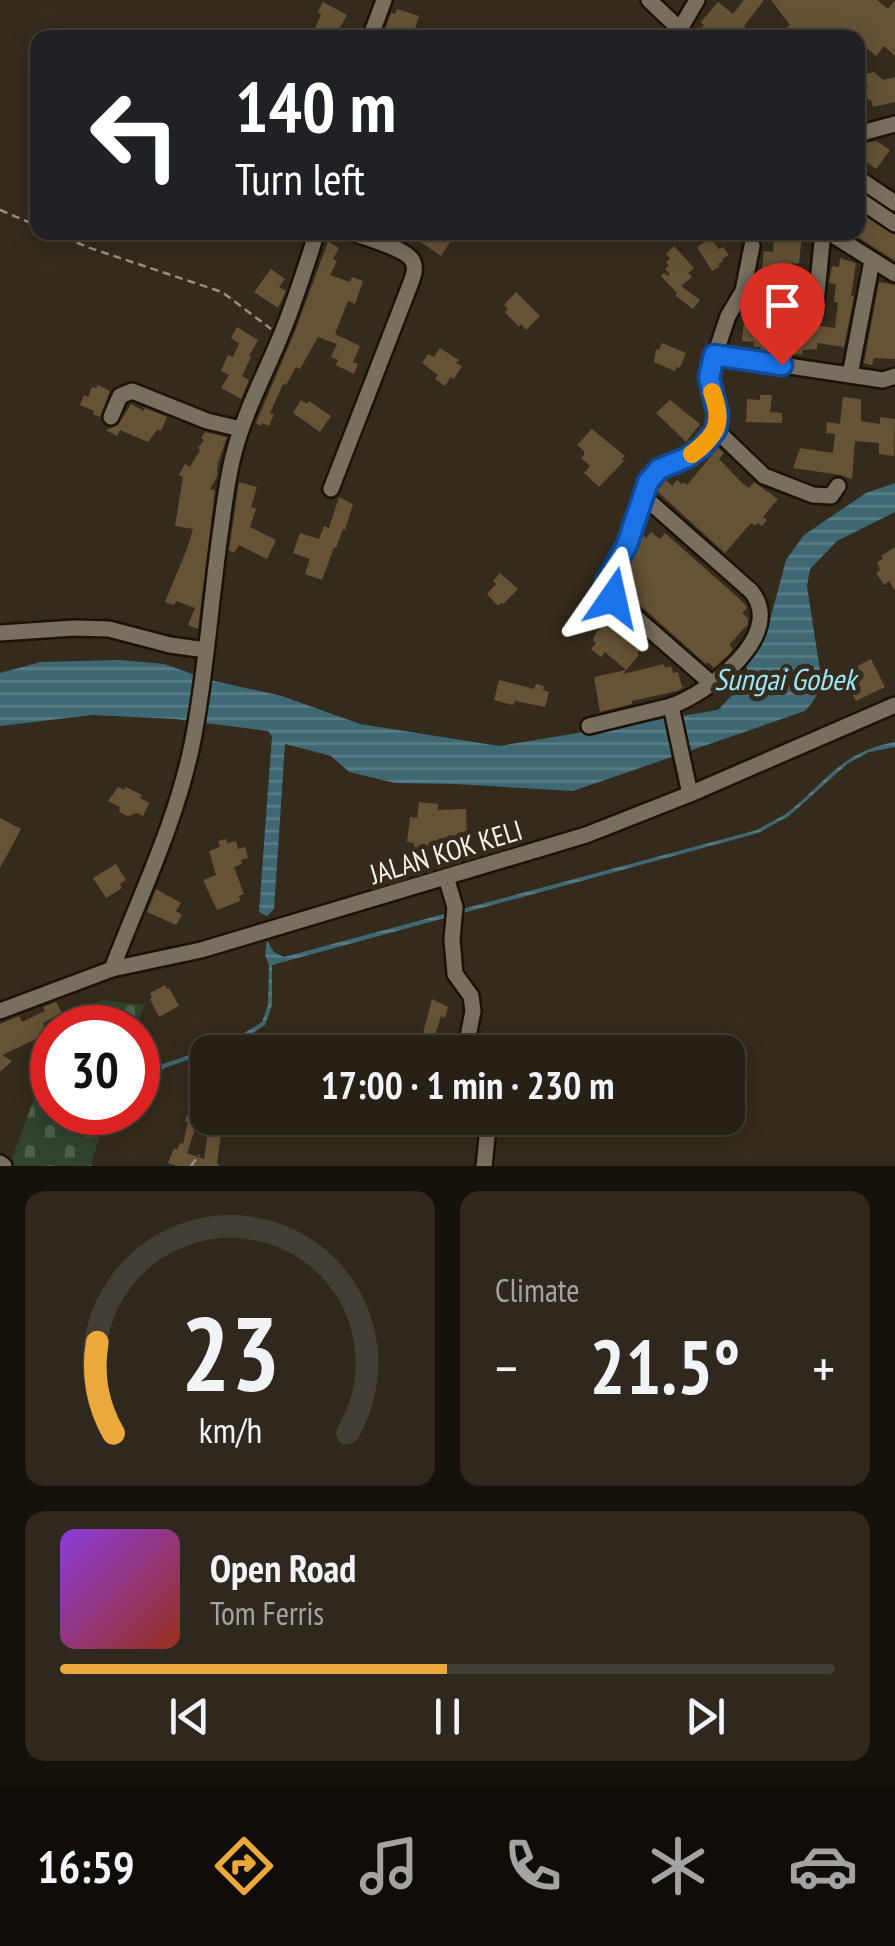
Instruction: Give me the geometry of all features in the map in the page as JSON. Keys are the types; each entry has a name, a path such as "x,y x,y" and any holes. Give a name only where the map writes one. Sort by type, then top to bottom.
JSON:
{"street":[{"path":"373,30 384,0"},
{"path":"648,0 681,30"},
{"path":"685,30 698,0"},
{"path":"865,132 895,124"},
{"path":"865,183 895,204"},
{"path":"865,203 895,224"},
{"path":"112,970 169,829 193,741 226,491 240,429 281,336 314,240"},
{"path":"331,489 414,268 406,254 371,240"},
{"path":"815,313 825,240"},
{"path":"839,240 895,274"},
{"path":"712,683 606,591 606,582 627,545 648,482 656,472 694,453 716,430 718,414 709,378 724,326 743,291 752,246"},
{"path":"850,375 872,261"},
{"path":"714,355 883,380 895,376"},
{"path":"111,417 120,396 132,392 207,421 240,429"},
{"path":"716,430 770,479 820,497 830,496 838,486"},
{"path":"589,726 673,712 742,654 756,637 760,622 760,606 752,590 642,495"},
{"path":"0,633 109,629 206,650"},
{"name":"JALAN KOK KELI","path":"0,1011 112,970 201,950 586,835 688,787 894,707"},
{"path":"673,712 688,787"},
{"path":"446,877 454,914 455,974 471,996 473,1011 468,1035"},
{"path":"484,1166 487,1135"}],"path":[{"path":"0,210 30,223"},
{"path":"71,240 222,292 281,336"},
{"path":"191,1166 199,1155"}],"green space":[{"path":"103,1000 144,1005 88,1005"},
{"path":"30,1110 30,1135 100,1135 91,1166 10,1164"}],"water":[{"name":"Sungai Gobek","path":"895,483 895,512 837,541 810,569 807,586 821,677 816,696 805,711 573,791 395,783 349,772 331,756 285,744 274,909 267,916 259,912 272,736 268,731 175,719 92,715 0,726 0,673 41,662 121,660 164,664 210,680 282,696 360,724 499,746 718,710 750,676 746,666 766,635 786,560 804,535 866,493"},
{"name":"Sungai Gobek","path":"895,742 895,747 869,752 847,764 789,816 758,833 272,965 272,1005 265,1025 249,1035 241,1035 262,1022 268,1005 267,941 274,952 284,957 757,830 791,810 849,759"},
{"name":"Sungai Gobek","path":"190,1055 190,1059 160,1072 160,1065"}],"building":[{"path":"744,0 764,0 744,26 748,30 702,28 701,22 718,2 733,14"},
{"path":"771,0 877,0 888,9 895,0 895,56 884,46 876,56 865,47 865,30 786,30 790,25"},
{"path":"323,2 347,15 339,30 315,30 321,14 318,12"},
{"path":"397,9 419,16 415,30 385,29 391,13 395,14"},
{"path":"874,72 883,80 895,77 895,102 873,107 868,100 865,74"},
{"path":"876,141 890,150 876,169 865,161 865,143"},
{"path":"865,216 895,235 895,261 862,240"},
{"path":"417,240 451,240 441,256"},
{"path":"710,240 729,255 712,271 697,247"},
{"path":"774,240 801,240 799,264 792,263 789,285 795,286 793,301 805,303 804,315 813,325 835,328 838,302 834,302 836,284 829,283 832,266 839,267 840,258 856,263 844,347 817,343 817,349 803,350 802,355 760,350 754,342 742,341 745,310 757,310 764,251 773,252"},
{"path":"328,242 339,248 330,275 350,282 352,277 363,281 355,304 348,301 335,334 360,346 353,362 358,364 354,374 336,365 338,360 331,357 337,344 318,337 300,369 296,367 283,384 270,413 274,414 269,426 261,426 256,423"},
{"path":"674,246 694,268 688,273 692,277 681,286 700,300 693,309 675,295 661,276 670,274 665,269 670,259 666,254"},
{"path":"271,269 285,279 279,287 286,291 278,308 254,292"},
{"path":"879,282 895,285 895,359 874,358 872,365 864,363"},
{"path":"516,292 540,316 526,330 505,312 508,309 504,305"},
{"path":"237,327 258,340 242,376 249,380 241,399 221,388 229,375 221,371 239,343 231,338"},
{"path":"662,343 686,353 675,371 654,362 656,349"},
{"path":"440,348 462,366 445,386 422,363 428,354 434,357"},
{"path":"98,385 110,391 100,417 80,405 84,395 88,397 92,387"},
{"path":"760,395 772,395 770,412 782,413 782,423 746,422 747,399 760,400"},
{"path":"843,397 861,399 861,421 880,424 880,417 895,419 894,456 879,454 879,443 855,441 852,479 793,468 800,448 833,453 835,434 826,433 827,422 840,424"},
{"path":"301,400 331,416 320,432 293,413"},
{"path":"670,400 700,424 686,442 656,413"},
{"path":"131,404 167,417 161,431 157,430 148,442 120,430 117,436 106,430 118,425"},
{"path":"592,429 625,456 599,487 584,473 590,466 581,458 584,451 577,445"},
{"path":"205,432 227,437 210,489 215,490 198,629 188,625 195,608 176,601 174,605 165,602 193,529 175,526 183,477 179,475 185,464 190,467"},
{"path":"718,448 724,453 719,459 742,483 749,488 754,482 778,499 763,517 767,520 762,526 751,523 725,553 657,491 666,480 672,486 677,480 687,485"},
{"path":"239,482 257,487 250,527 276,540 267,559 239,545 234,553 229,550"},
{"path":"339,497 353,504 322,580 305,574 310,559 293,553 300,533 319,539 324,526 329,528"},
{"path":"651,532 660,539 665,533 747,608 742,613 748,624 729,645 733,649 730,653 714,668 617,585 642,535 646,538"},
{"path":"895,547 895,591 889,581 884,585 876,573 881,556"},
{"path":"500,573 518,589 498,606 487,594"},
{"path":"608,619 633,644 636,641 642,647 639,655 623,674 664,664 665,668 671,666 673,673 678,672 682,687 686,686 600,712 594,677 626,670 605,652 601,657 591,649 596,633"},
{"path":"871,659 885,687 856,701 842,674"},
{"path":"499,680 534,689 536,684 544,686 543,690 549,692 545,707 494,700"},
{"path":"118,787 142,795 140,798 149,803 143,816 128,816 108,801"},
{"path":"419,802 438,804 438,810 466,809 467,844 434,845 433,852 414,850 414,843 407,842 410,817 417,818"},
{"path":"0,818 21,829 0,868"},
{"path":"226,839 227,843 236,841 238,849 245,847 248,858 234,867 244,894 239,896 240,901 217,910 203,880 216,875 209,851 220,847 218,841"},
{"path":"116,864 126,880 120,884 122,888 106,898 93,878"},
{"path":"156,889 181,903 176,911 182,915 176,925 147,912"},
{"path":"165,985 179,1006 160,1016 160,1005 153,1005 150,993"},
{"path":"432,999 448,1007 435,1035 423,1035"},
{"path":"19,1016 22,1022 30,1018 30,1042 2,1055 12,1061 0,1072 0,1024"},
{"path":"190,1109 190,1135 193,1135 187,1153 204,1159 208,1135 221,1135 217,1163 220,1166 168,1163 174,1148 177,1150 183,1144 188,1122 185,1121"}],"slow traffic":[{"path":"692,454 714,435 718,425 712,392"}],"route":[{"path":"613,598 606,591 606,582 627,545 645,486 659,469 686,458 716,430 718,414 709,382 714,355 782,365"}]}
